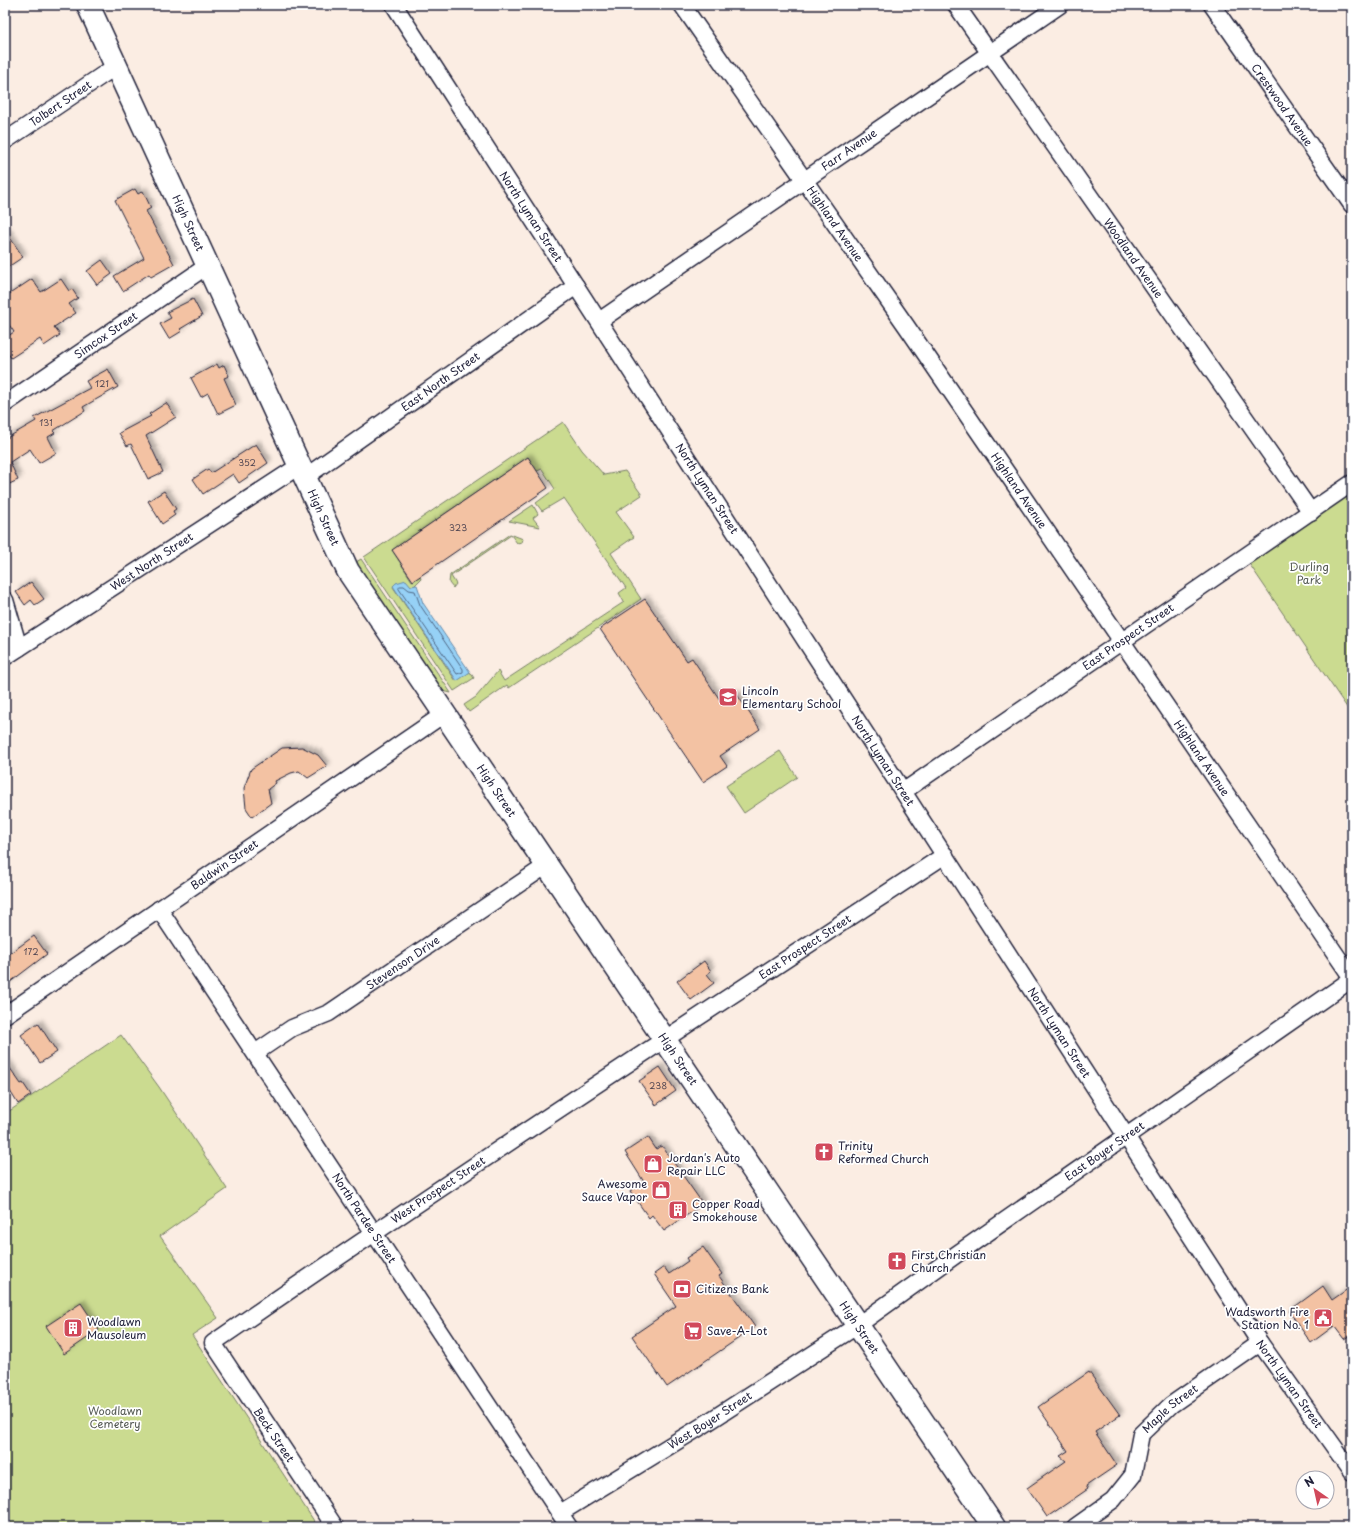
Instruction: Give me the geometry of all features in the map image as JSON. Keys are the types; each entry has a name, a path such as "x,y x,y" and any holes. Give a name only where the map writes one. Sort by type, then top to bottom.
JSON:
{"main road":[{"name":"High Street","path":"88,5 348,571 994,1527"}],"street":[{"name":"North Lyman Street","path":"394,5 1260,1343 1352,1472"},
{"name":"Highland Avenue","path":"682,5 907,327 1352,978"},
{"name":"Woodland Avenue","path":"956,5 1311,512"},
{"name":"Farr Avenue","path":"599,321 1060,5"},
{"name":"Crestwood Avenue","path":"1212,5 1352,205"},
{"name":"Tolbert Street","path":"5,141 116,66"},
{"name":"Simcox Street","path":"5,404 207,266"},
{"name":"East North Street","path":"302,472 576,286"},
{"name":"West North Street","path":"5,657 302,472"},
{"name":"East Prospect Street","path":"904,791 1352,484"},
{"path":"5,600 19,648"},
{"name":"Baldwin Street","path":"5,1015 444,714"},
{"name":"East Prospect Street","path":"665,1039 945,855"},
{"name":"Stevenson Drive","path":"255,1053 292,1028 329,1013 547,865"},
{"name":"North Pardee Street","path":"159,909 569,1527"},
{"name":"East Boyer Street","path":"858,1325 1352,978"},
{"name":"West Prospect Street","path":"213,1343 374,1232 665,1039"},
{"name":"West Boyer Street","path":"560,1513 702,1426 858,1325"},
{"name":"Beck Street","path":"213,1343 335,1527"},
{"name":"Maple Street","path":"1075,1527 1113,1500 1133,1474 1140,1434 1171,1405 1260,1343"}],"green space":[{"path":"563,422 582,450 604,475 625,471 642,495 616,512 634,537 611,553 641,599 509,688 507,685 469,712 464,705 476,697 498,671 504,681 624,602 619,593 626,588 564,498 542,511 536,503 555,489 542,469 537,471 528,457 392,550 412,581 420,576 421,579 413,587 396,583 393,587 456,681 470,672 474,678 454,691 364,557"},
{"name":"Durling Park","path":"1352,490 1352,715 1248,562"},
{"path":"533,505 538,514 533,518 540,527 509,521"},
{"path":"510,534 523,539 522,542 517,543 511,535 451,576 456,584 453,588 449,583 450,575"},
{"path":"361,559 451,693 443,691 361,570 356,562"},
{"path":"780,751 797,777 744,813 726,786"},
{"name":"Woodlawn Cemetery","path":"121,1035 159,1087 227,1189 160,1236 218,1318 192,1335 318,1527 5,1527 5,1114"}],"water":[{"path":"406,580 411,586 417,585 423,603 470,672 457,681 393,586 396,583"}],"building":[{"path":"135,189 138,194 143,191 151,208 146,211 174,264 151,277 149,274 123,291 114,276 144,258 115,200"},
{"path":"5,230 23,257 5,269"},
{"path":"102,260 112,274 97,285 87,271"},
{"path":"32,279 41,292 61,279 69,291 72,289 78,298 69,304 76,313 54,327 60,335 44,346 40,339 11,358 5,349 5,338 14,332 5,319 5,297"},
{"path":"193,299 202,316 180,329 182,331 169,339 160,324 171,318 167,312"},
{"path":"217,364 219,368 224,365 229,376 224,378 236,405 218,414 208,393 201,397 191,378"},
{"path":"108,369 118,387 83,407 85,411 53,431 55,433 48,437 56,453 39,463 30,449 10,462 18,480 5,486 5,439 36,421 34,418 90,388 86,381"},
{"path":"166,403 176,417 146,436 163,472 148,479 131,444 127,446 119,433 151,416 149,414"},
{"path":"256,444 268,463 239,483 233,474 203,494 193,479 208,469 211,473"},
{"path":"528,457 548,488 413,581 392,550"},
{"path":"164,491 176,509 173,511 175,515 162,524 148,501"},
{"path":"31,582 44,599 35,605 31,600 25,605 16,592"},
{"path":"645,599 687,661 692,658 722,703 736,693 760,729 720,756 727,766 703,782 600,629"},
{"path":"302,747 318,755 327,766 308,778 299,771 291,773 275,781 276,783 268,789 271,803 252,817 246,808 244,788 251,769 282,748"},
{"path":"34,936 47,954 5,986 5,957"},
{"path":"704,961 711,971 707,974 714,983 691,1000 677,981"},
{"path":"38,1023 57,1052 40,1063 21,1035"},
{"path":"5,1061 21,1084 23,1083 31,1095 18,1104 5,1083"},
{"path":"660,1067 676,1091 656,1105 639,1081"},
{"path":"648,1137 656,1149 662,1146 703,1204 664,1231 652,1215 649,1218 630,1191 644,1182 625,1152"},
{"name":"Save-A-Lot","path":"703,1247 722,1274 719,1276 755,1327 667,1387 632,1336 676,1306 654,1274 664,1267 669,1274 688,1261 686,1258"},
{"name":"Wadsworth Fire Station No. 1","path":"1323,1286 1332,1300 1352,1286 1352,1334 1344,1339 1334,1326 1311,1343 1289,1311"},
{"name":"Woodlawn Mausoleum","path":"81,1303 99,1330 64,1354 46,1326"},
{"path":"1089,1372 1120,1415 1095,1432 1117,1465 1086,1486 1088,1489 1047,1517 1027,1488 1066,1461 1060,1456 1068,1451 1038,1407"}],"place":[{"name":"Lincoln Elementary School","path":"728,697"},
{"name":"Trinity Reformed Church","path":"824,1152"},
{"name":"Jordan's Auto Repair LLC","path":"653,1164"},
{"name":"Awesome Sauce Vapor","path":"661,1190"},
{"name":"Copper Road Smokehouse","path":"678,1210"},
{"name":"First Christian Church","path":"897,1261"},
{"name":"Citizens Bank","path":"682,1289"},
{"name":"Wadsworth Fire Station No. 1","path":"1323,1318"},
{"name":"Woodlawn Mausoleum","path":"73,1328"},
{"name":"Save-A-Lot","path":"693,1331"}]}
